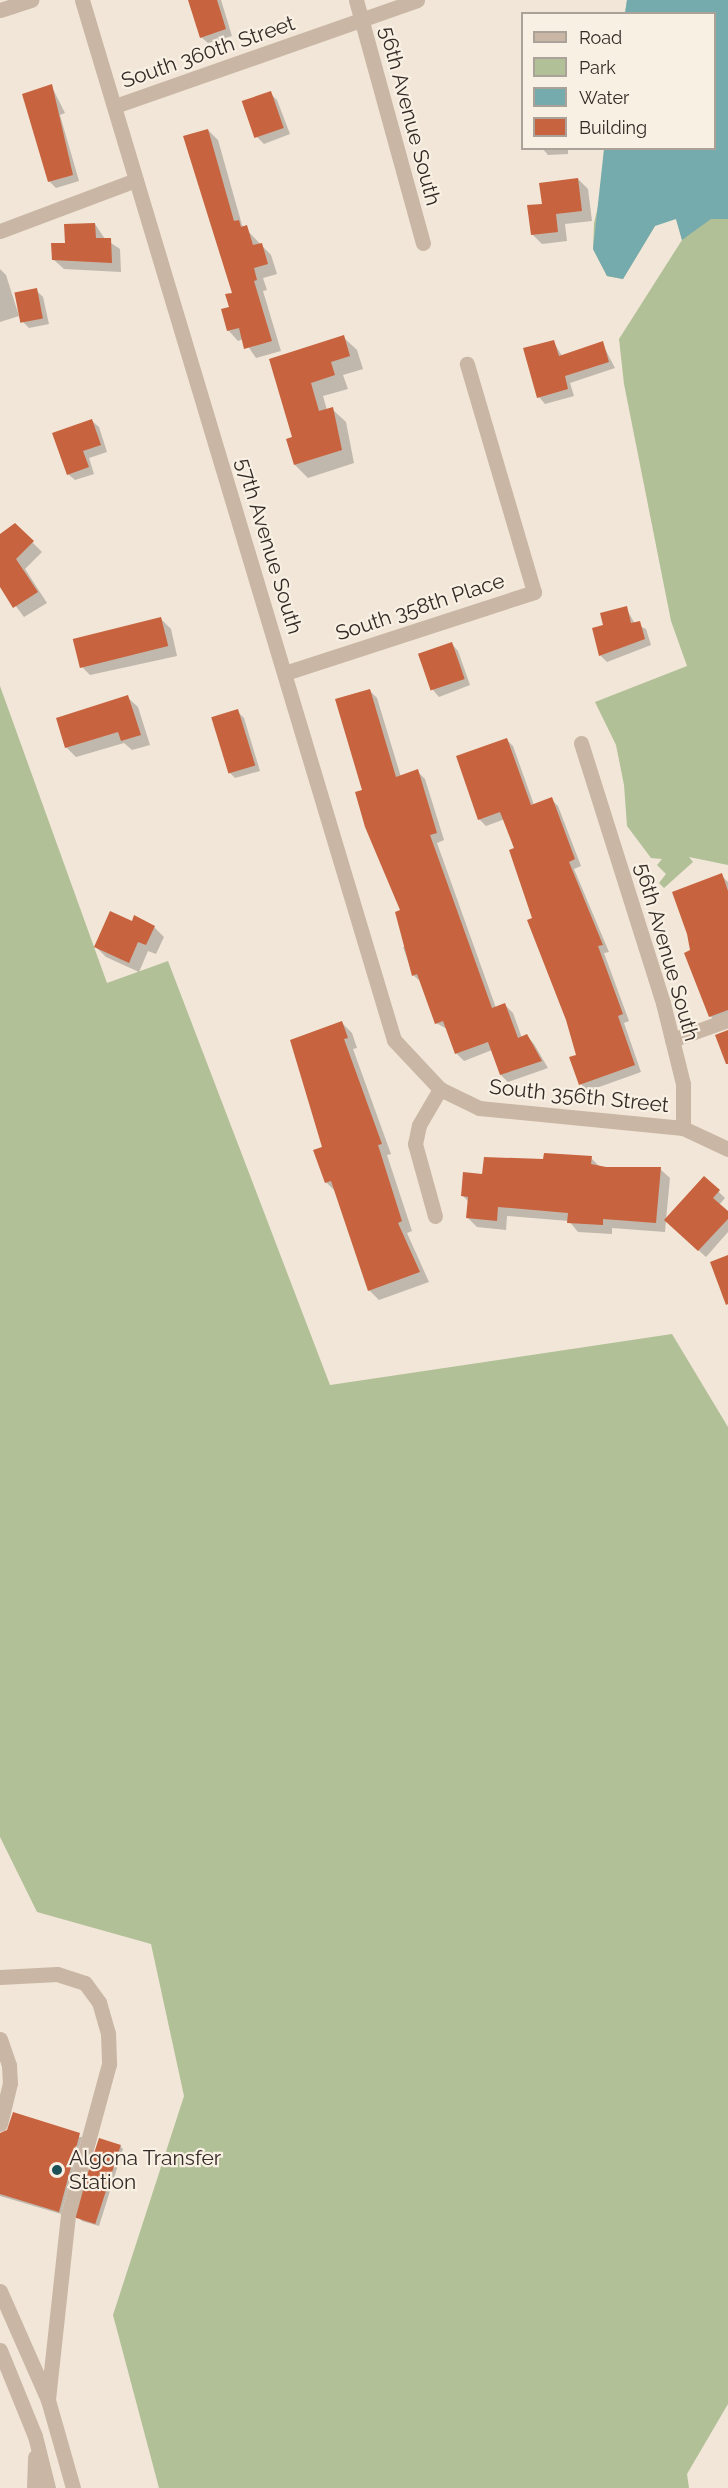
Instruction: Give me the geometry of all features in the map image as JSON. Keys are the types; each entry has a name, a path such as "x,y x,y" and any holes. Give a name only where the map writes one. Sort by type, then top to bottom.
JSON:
{"street":[{"path":"0,10 31,0"},
{"name":"57th Avenue South","path":"82,0 394,1040 440,1089"},
{"name":"56th Avenue South","path":"356,0 423,243"},
{"name":"South 360th Street","path":"115,106 417,0"},
{"path":"0,231 136,180"},
{"name":"South 358th Place","path":"285,673 534,592 467,364"},
{"name":"56th Avenue South","path":"581,743 672,1040 683,1084 682,1128"},
{"path":"672,1040 728,1020"},
{"path":"435,1216 415,1144 419,1125 440,1089"},
{"name":"South 356th Street","path":"440,1089 479,1108 682,1128"},
{"path":"682,1128 728,1149"},
{"path":"0,1977 57,1974 85,1983 99,2002 108,2033 109,2064 68,2216 48,2400"},
{"path":"0,2039 9,2065 10,2083 0,2124"},
{"path":"0,2291 48,2400 73,2488"},
{"path":"0,2350 35,2436 48,2488"},
{"path":"34,2488 35,2436"}],"green space":[{"path":"627,0 728,0 728,865 689,857 693,862 664,888 659,883 666,874 657,865 662,859 651,858 627,826 624,785 616,745 595,702 687,666 671,621 624,384 619,339 682,240 676,219 658,221 623,279 607,276 593,249 594,223 602,190 604,150 716,150 716,12 625,12"},
{"path":"0,686 107,983 168,961 330,1385 672,1334 728,1427 728,2404 687,2474 689,2488 159,2488 113,2315 184,2096 151,1944 37,1912 0,1837"}],"water":[{"path":"627,0 728,0 728,219 711,219 682,240 676,219 655,226 623,279 607,276 593,249 604,150 716,150 716,12 625,12"}],"building":[{"path":"188,0 217,0 226,29 200,38"},
{"path":"52,84 73,175 48,182 22,94"},
{"path":"271,91 284,128 254,138 242,101"},
{"path":"208,129 234,221 239,220 241,227 247,225 253,245 262,243 268,264 254,268 257,280 254,281 272,341 244,349 239,328 227,331 221,309 229,307 225,294 232,293 183,136"},
{"path":"578,178 582,211 556,214 558,232 531,235 527,205 542,204 539,183"},
{"path":"95,223 96,238 111,238 112,263 52,260 51,243 65,243 64,224"},
{"path":"37,288 43,318 20,323 14,292"},
{"path":"344,335 350,356 331,362 335,375 311,383 319,411 333,407 342,450 294,465 286,439 292,437 269,359"},
{"path":"554,340 559,356 603,341 609,362 565,376 568,389 537,398 523,348"},
{"path":"92,419 101,445 83,451 89,467 67,475 52,433"},
{"path":"15,523 34,541 16,559 38,592 13,608 0,587 0,534"},
{"path":"627,606 631,623 640,621 645,639 599,656 592,628 603,625 600,613"},
{"path":"161,617 168,646 80,668 73,639"},
{"path":"452,642 465,679 431,691 418,654"},
{"path":"370,689 396,777 418,769 437,833 430,835 492,1008 505,1003 518,1038 527,1034 542,1061 500,1075 488,1042 455,1054 443,1021 435,1024 417,974 412,976 395,912 400,910 365,827 355,792 362,790 335,699"},
{"path":"128,695 141,735 121,741 118,732 65,748 56,718"},
{"path":"238,709 255,765 228,774 211,717"},
{"path":"507,738 531,805 552,797 575,859 569,862 603,945 598,946 623,1014 618,1016 635,1065 579,1085 569,1057 576,1055 566,1020 527,920 532,918 509,850 514,848 500,812 478,820 456,756"},
{"path":"722,873 728,891 728,1010 709,1017 684,953 690,950 687,934 672,892"},
{"path":"110,911 132,921 134,915 155,926 146,945 138,942 129,963 94,947"},
{"path":"342,1021 348,1038 344,1039 382,1144 378,1145 402,1221 398,1223 420,1272 368,1291 331,1181 325,1183 313,1150 322,1147 290,1040"},
{"path":"728,1030 728,1064 726,1064 715,1035"},
{"path":"544,1153 592,1156 591,1164 606,1167 661,1167 656,1223 603,1219 603,1225 567,1223 568,1213 498,1207 497,1221 466,1218 468,1197 461,1196 463,1172 482,1174 484,1157 543,1159"},
{"path":"704,1176 720,1190 713,1198 728,1211 728,1219 698,1251 664,1220"},
{"path":"728,1255 728,1304 726,1305 710,1262"},
{"name":"Algona Transfer Station","path":"13,2112 80,2133 59,2212 0,2194 0,2133 7,2130"},
{"path":"99,2138 121,2145 95,2224 73,2217"}],"place":[{"name":"Algona Transfer Station","path":"57,2170"}]}
